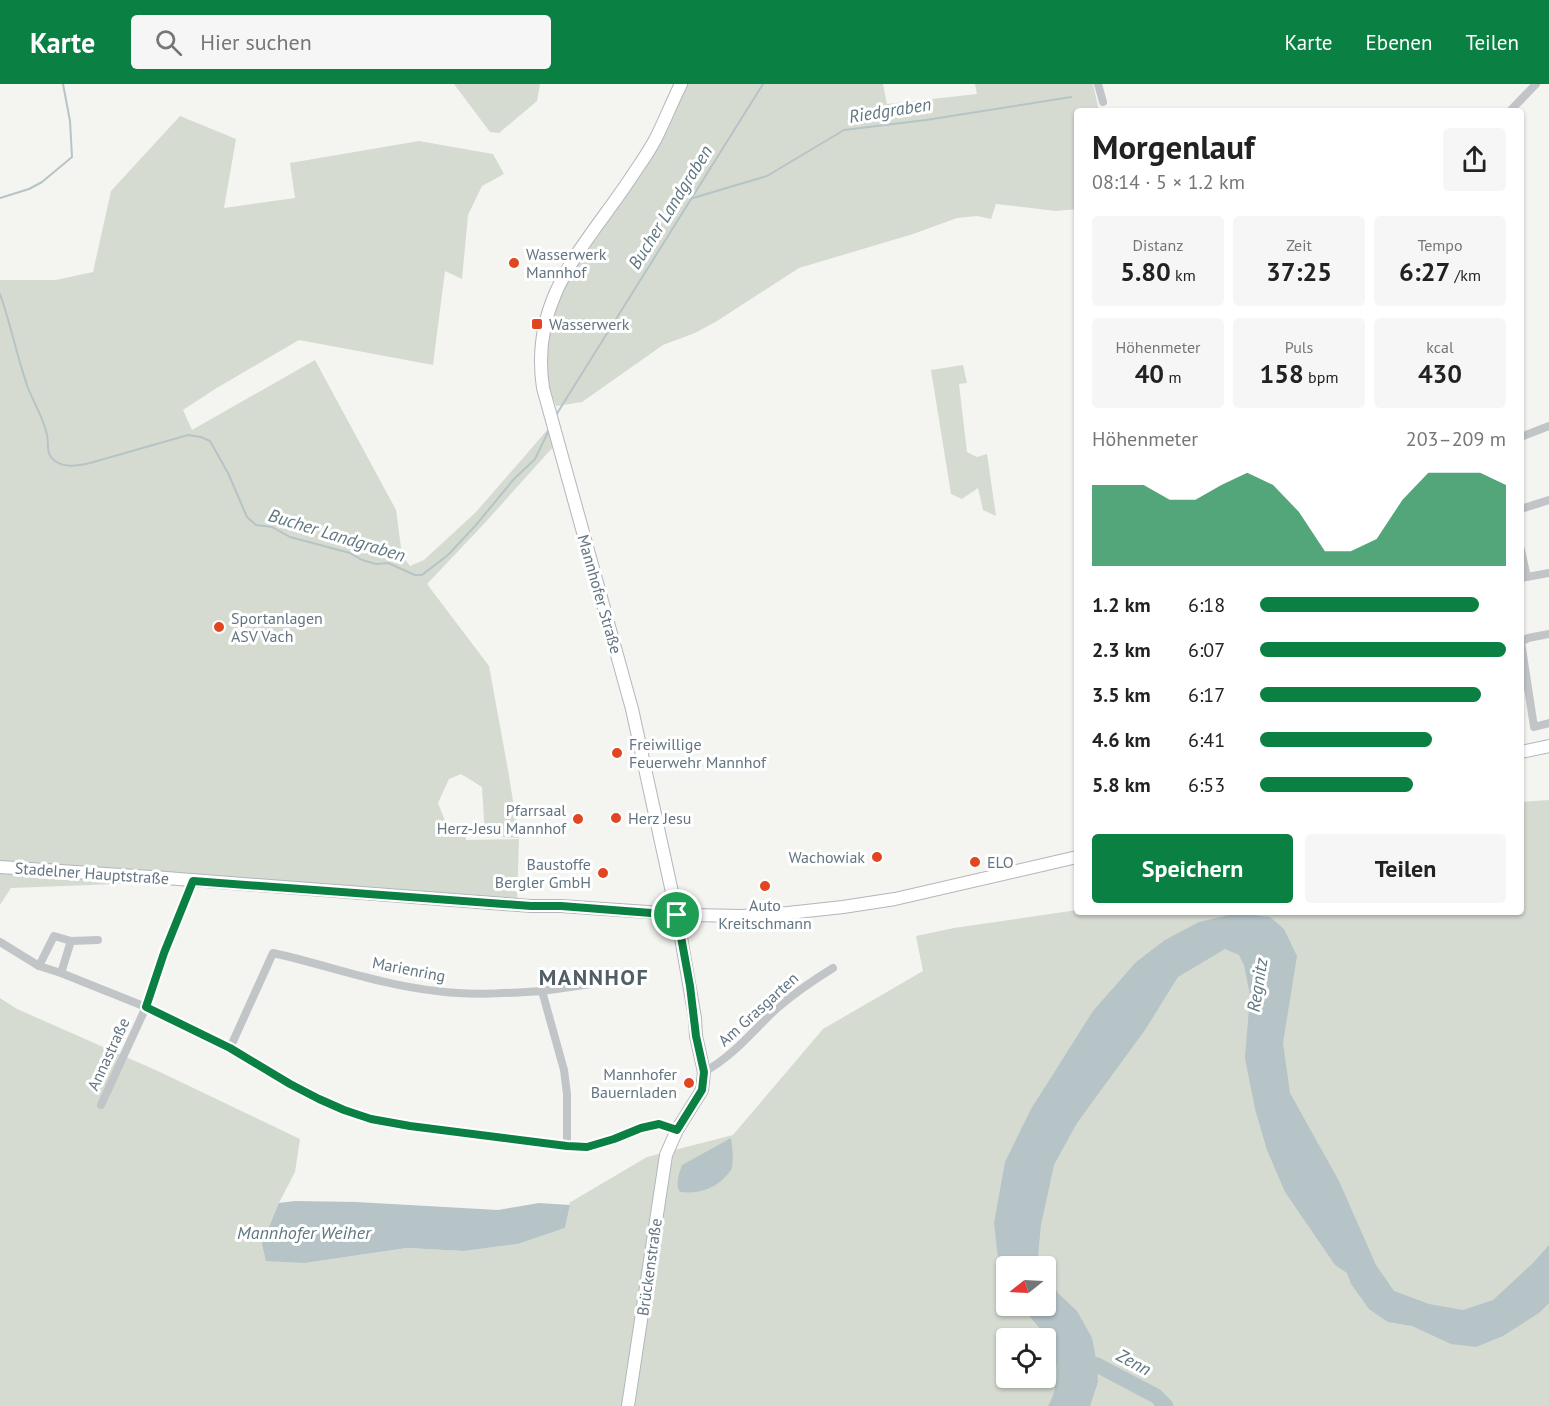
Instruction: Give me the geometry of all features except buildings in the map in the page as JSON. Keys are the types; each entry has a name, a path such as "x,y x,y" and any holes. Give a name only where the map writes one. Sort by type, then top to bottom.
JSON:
{"main road":[{"name":"Mannhofer Straße","path":"677,1130 702,1090 704,1072 677,915 632,709 543,388 540,352 546,319 555,293 572,262 633,176 656,139 681,84"},
{"path":"1524,751 1549,746"},
{"name":"Stadelner Hauptstraße","path":"0,867 531,906 561,906 677,915 742,916 843,907 913,895 1074,858"},
{"name":"Brückenstraße","path":"628,1406 661,1181 666,1155 677,1130"}],"street":[{"path":"1098,84 1103,102"},
{"path":"1513,108 1536,84"},
{"path":"1524,436 1549,426"},
{"path":"1524,508 1549,500"},
{"path":"1524,578 1549,573"},
{"path":"1524,640 1549,634"},
{"path":"1524,662 1534,727 1549,723"},
{"name":"Annastraße","path":"101,1105 146,1007 164,953 193,881"},
{"path":"39,966 54,936 71,940 98,940"},
{"path":"61,973 71,940"},
{"path":"0,942 39,966 146,1007 230,1048 319,1099 371,1119 410,1126 587,1147 659,1124 677,1130"},
{"name":"Marienring","path":"230,1048 273,952 392,984 438,992 497,994 591,984"},
{"name":"Am Grasgarten","path":"704,1072 717,1065 739,1047 799,990 832,968"},
{"path":"542,991 564,1070 567,1094 567,1146"}],"shaded area":[{"path":"454,84 540,84 537,101 499,133 490,132"},
{"path":"681,84 883,84 887,104 977,94 975,84 1093,84 1098,108 1074,108 1074,209 1056,211 996,204 991,219 977,216 957,218 913,234 799,268 717,321 695,333 663,345 582,402 556,406 548,385 544,355 559,278 645,154"},
{"path":"180,116 236,139 224,208 295,198 290,163 419,141 493,154 504,174 482,186 468,215 462,279 445,271 433,365 299,340 183,410 192,430 315,360 396,510 402,555 410,566 424,560 476,512 549,428 554,446 427,584 489,666 519,838 485,836 482,787 461,774 449,779 438,803 449,831 465,830 466,840 519,839 517,904 195,881 11,888 0,905 0,280 56,280 93,272 111,191"},
{"path":"963,365 967,383 959,384 967,452 977,457 987,454 996,516 983,510 978,488 962,499 951,494 931,370"},
{"path":"1549,800 1549,1406 0,1406 0,998 17,1009 160,1072 300,1139 295,1172 279,1203 305,1263 407,1248 464,1251 518,1244 565,1228 569,1203 647,1157 733,1135 823,1029 923,971 916,936 954,928 1074,910 1074,915 1524,915 1524,802"}],"water":[{"name":"Regnitz","path":"1229,915 1270,917 1284,929 1297,956 1283,1043 1290,1093 1339,1181 1376,1265 1394,1291 1429,1304 1463,1310 1493,1300 1549,1245 1549,1303 1539,1313 1503,1336 1476,1347 1451,1344 1412,1326 1388,1322 1369,1309 1351,1284 1347,1273 1335,1265 1285,1192 1267,1150 1255,1109 1245,1058 1250,995 1244,965 1239,955 1225,949 1178,977 1145,1030 1077,1123 1054,1165 1041,1225 1038,1256 998,1256 994,1223 1005,1162 1031,1109 1093,1011 1136,962 1165,940 1199,922"},
{"path":"731,1138 733,1163 727,1175 706,1190 680,1192 678,1182 682,1165"},
{"name":"Mannhofer Weiher","path":"295,1201 498,1210 539,1203 570,1205 565,1228 518,1244 464,1251 407,1248 305,1263 266,1261 262,1244 279,1203"},
{"path":"1056,1289 1077,1311 1092,1338 1097,1364 1098,1382 1090,1406 1048,1406 1056,1388 1056,1328 1039,1328 1029,1316 1056,1316"}],"waterway":[{"path":"0,198 29,189 42,182 72,157 70,121 63,84"},
{"name":"Bucher Landgraben","path":"556,415 763,84"},
{"name":"Riedgraben","path":"693,198 767,176 844,130 926,120 1071,97"},
{"name":"Bucher Landgraben","path":"0,294 28,388 46,429 49,452 55,461 69,466 80,465 188,435 201,437 210,441 228,473 247,517 256,525 272,527 290,537 350,553 362,560 376,564 388,563 415,575 422,575 448,555 476,525 514,479 535,459 550,428"},
{"name":"Zenn","path":"1080,1362 1097,1365 1156,1396 1166,1406"}],"place":[{"name":"Wasserwerk Mannhof","path":"514,263"},
{"name":"Wasserwerk","path":"537,324"},
{"name":"Sportanlagen ASV Vach","path":"219,627"},
{"name":"Freiwillige Feuerwehr Mannhof","path":"617,753"},
{"name":"Herz Jesu","path":"616,818"},
{"name":"Pfarrsaal Herz-Jesu Mannhof","path":"578,819"},
{"name":"Wachowiak","path":"877,857"},
{"name":"ELO","path":"975,862"},
{"name":"Baustoffe Bergler GmbH","path":"603,873"},
{"name":"Auto Kreitschmann","path":"765,886"},
{"name":"Mannhofer Bauernladen","path":"689,1083"}],"district":[{"name":"MANNHOF","path":"594,977"}],"route":[{"path":"193,881 677,915 704,1072 702,1090 677,1130 659,1124 587,1147 510,1139 371,1119 319,1099 230,1048 146,1007 164,953 193,881"}]}
